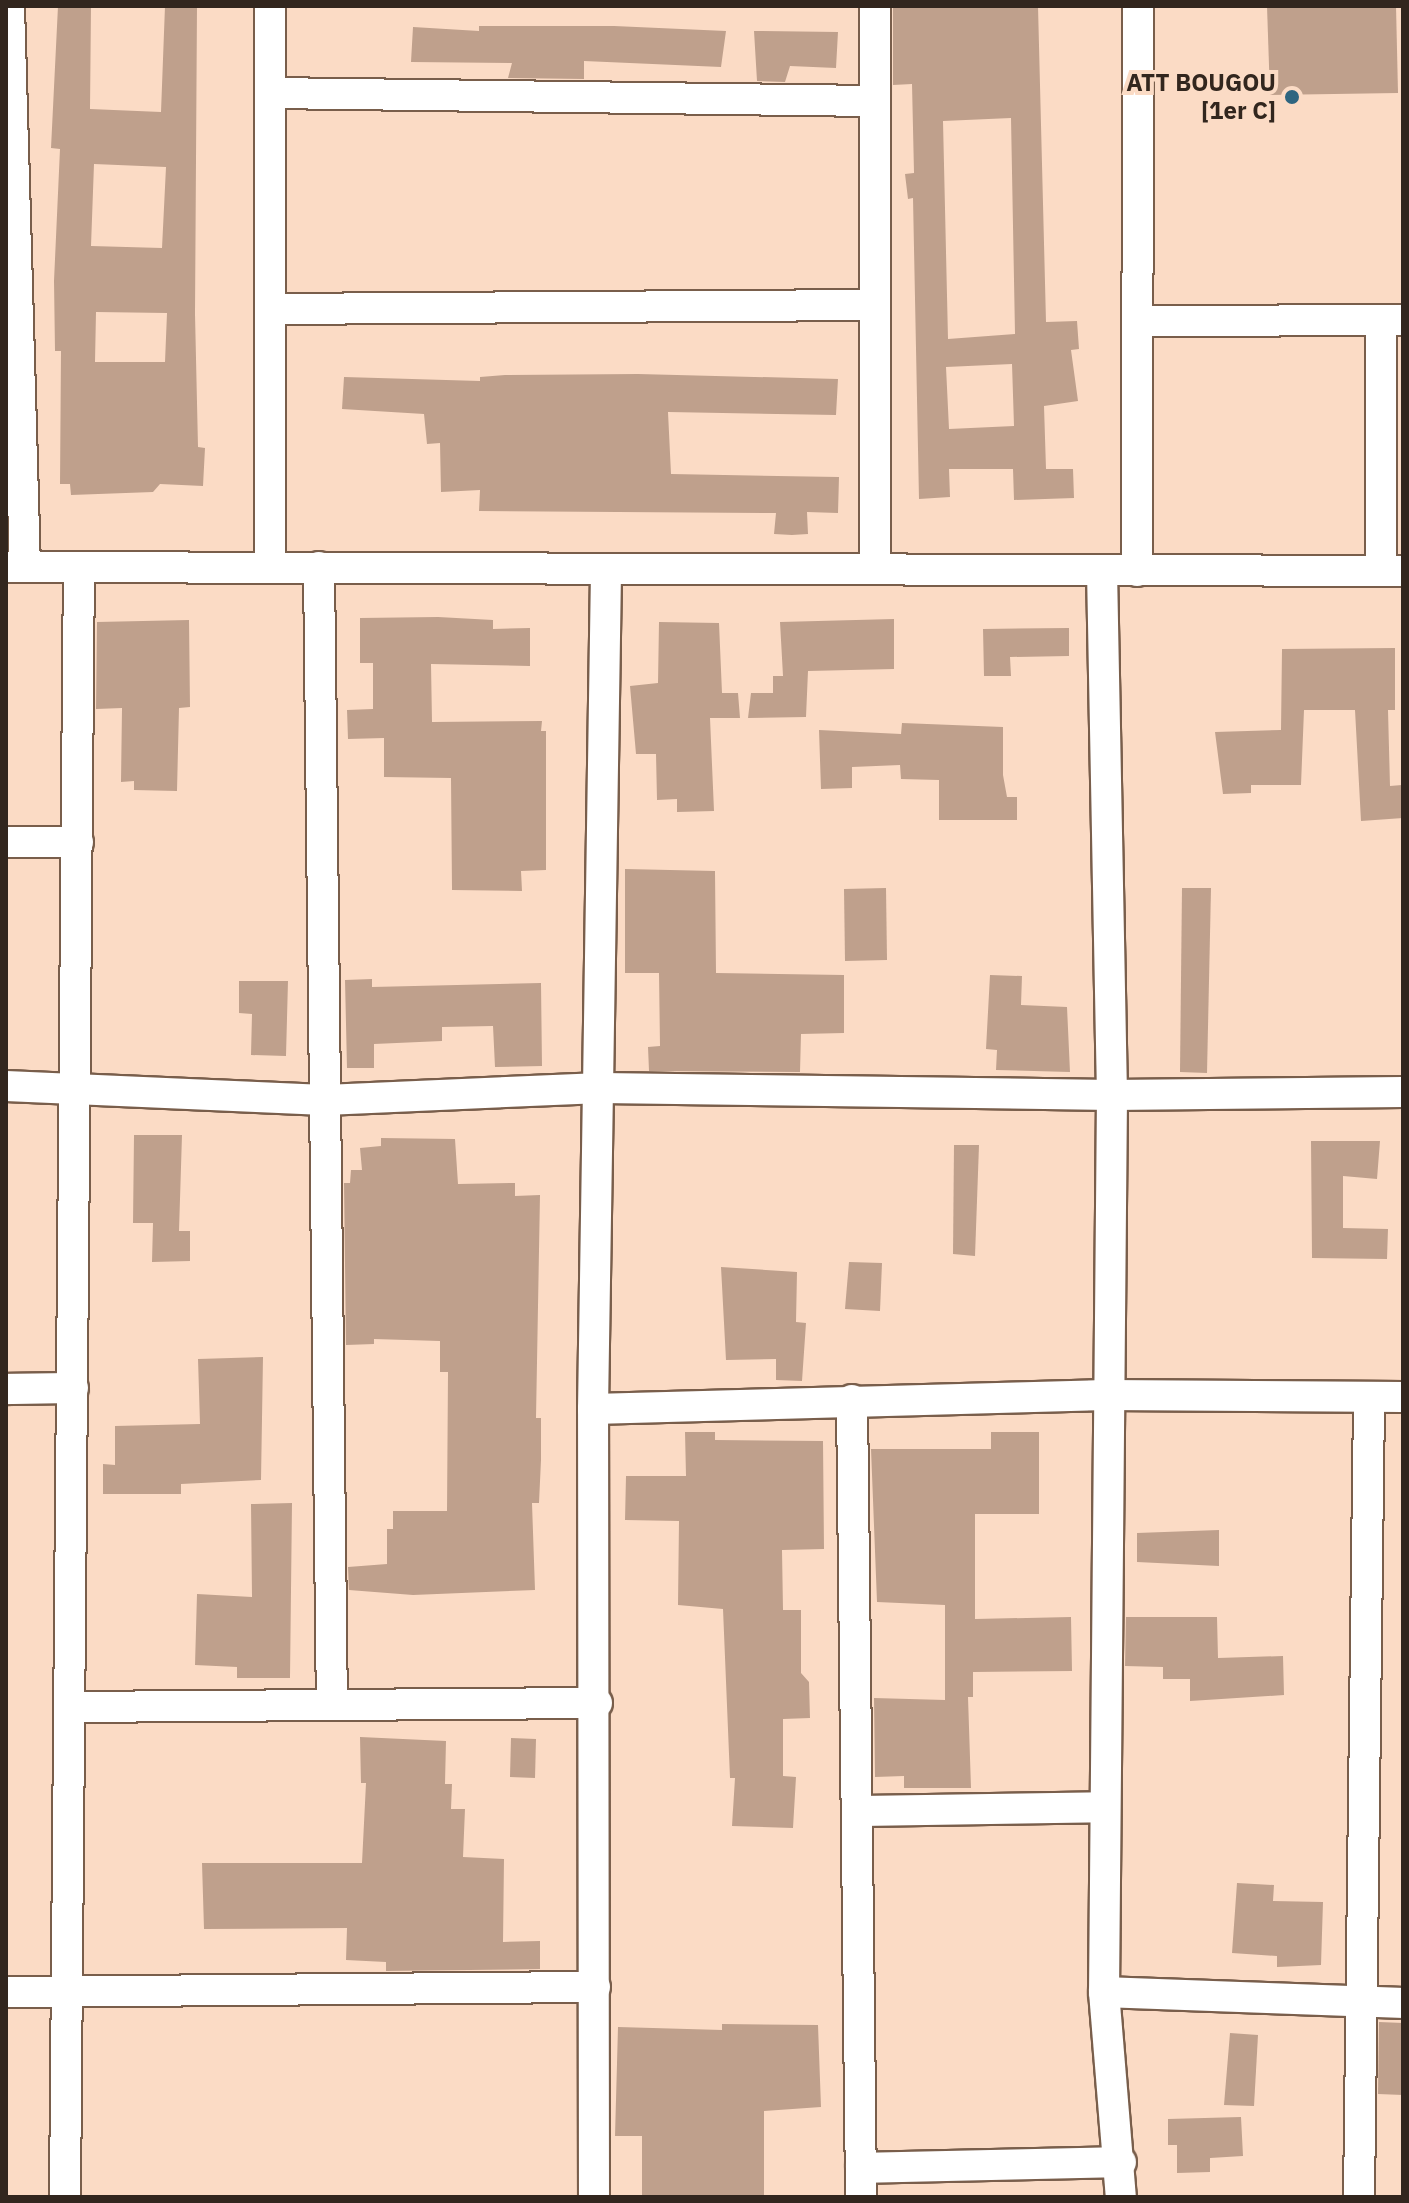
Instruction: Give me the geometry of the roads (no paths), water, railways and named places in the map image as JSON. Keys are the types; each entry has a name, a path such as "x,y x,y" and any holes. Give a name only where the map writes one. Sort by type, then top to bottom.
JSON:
{"street":[{"path":"9,6 15,567 1392,571 1392,320 1137,321"},
{"path":"270,6 270,567"},
{"path":"875,6 875,568"},
{"path":"1137,571 1138,6"},
{"path":"270,93 875,101"},
{"path":"270,309 875,305"},
{"path":"319,567 332,1705"},
{"path":"65,2197 79,568"},
{"path":"594,2197 597,1703 593,1409 601,1088 606,569"},
{"path":"1102,570 1112,1095 1106,1395 1104,1992 1121,2162 1121,2197"},
{"path":"6,842 78,842"},
{"path":"6,1086 75,1086 325,1100 601,1088 1112,1095 1403,1092"},
{"path":"6,1389 73,1388"},
{"path":"593,1409 1106,1395 1403,1397"},
{"path":"1359,2197 1358,2002 1369,1397"},
{"path":"852,1400 860,1811 861,2182 1121,2162"},
{"path":"71,1707 597,1703"},
{"path":"860,1811 1104,1807"},
{"path":"6,1992 595,1987"},
{"path":"1104,1992 1403,2003"}],"place":[{"name":"ATT BOUGOU [1er C]","path":"1292,97"}]}
